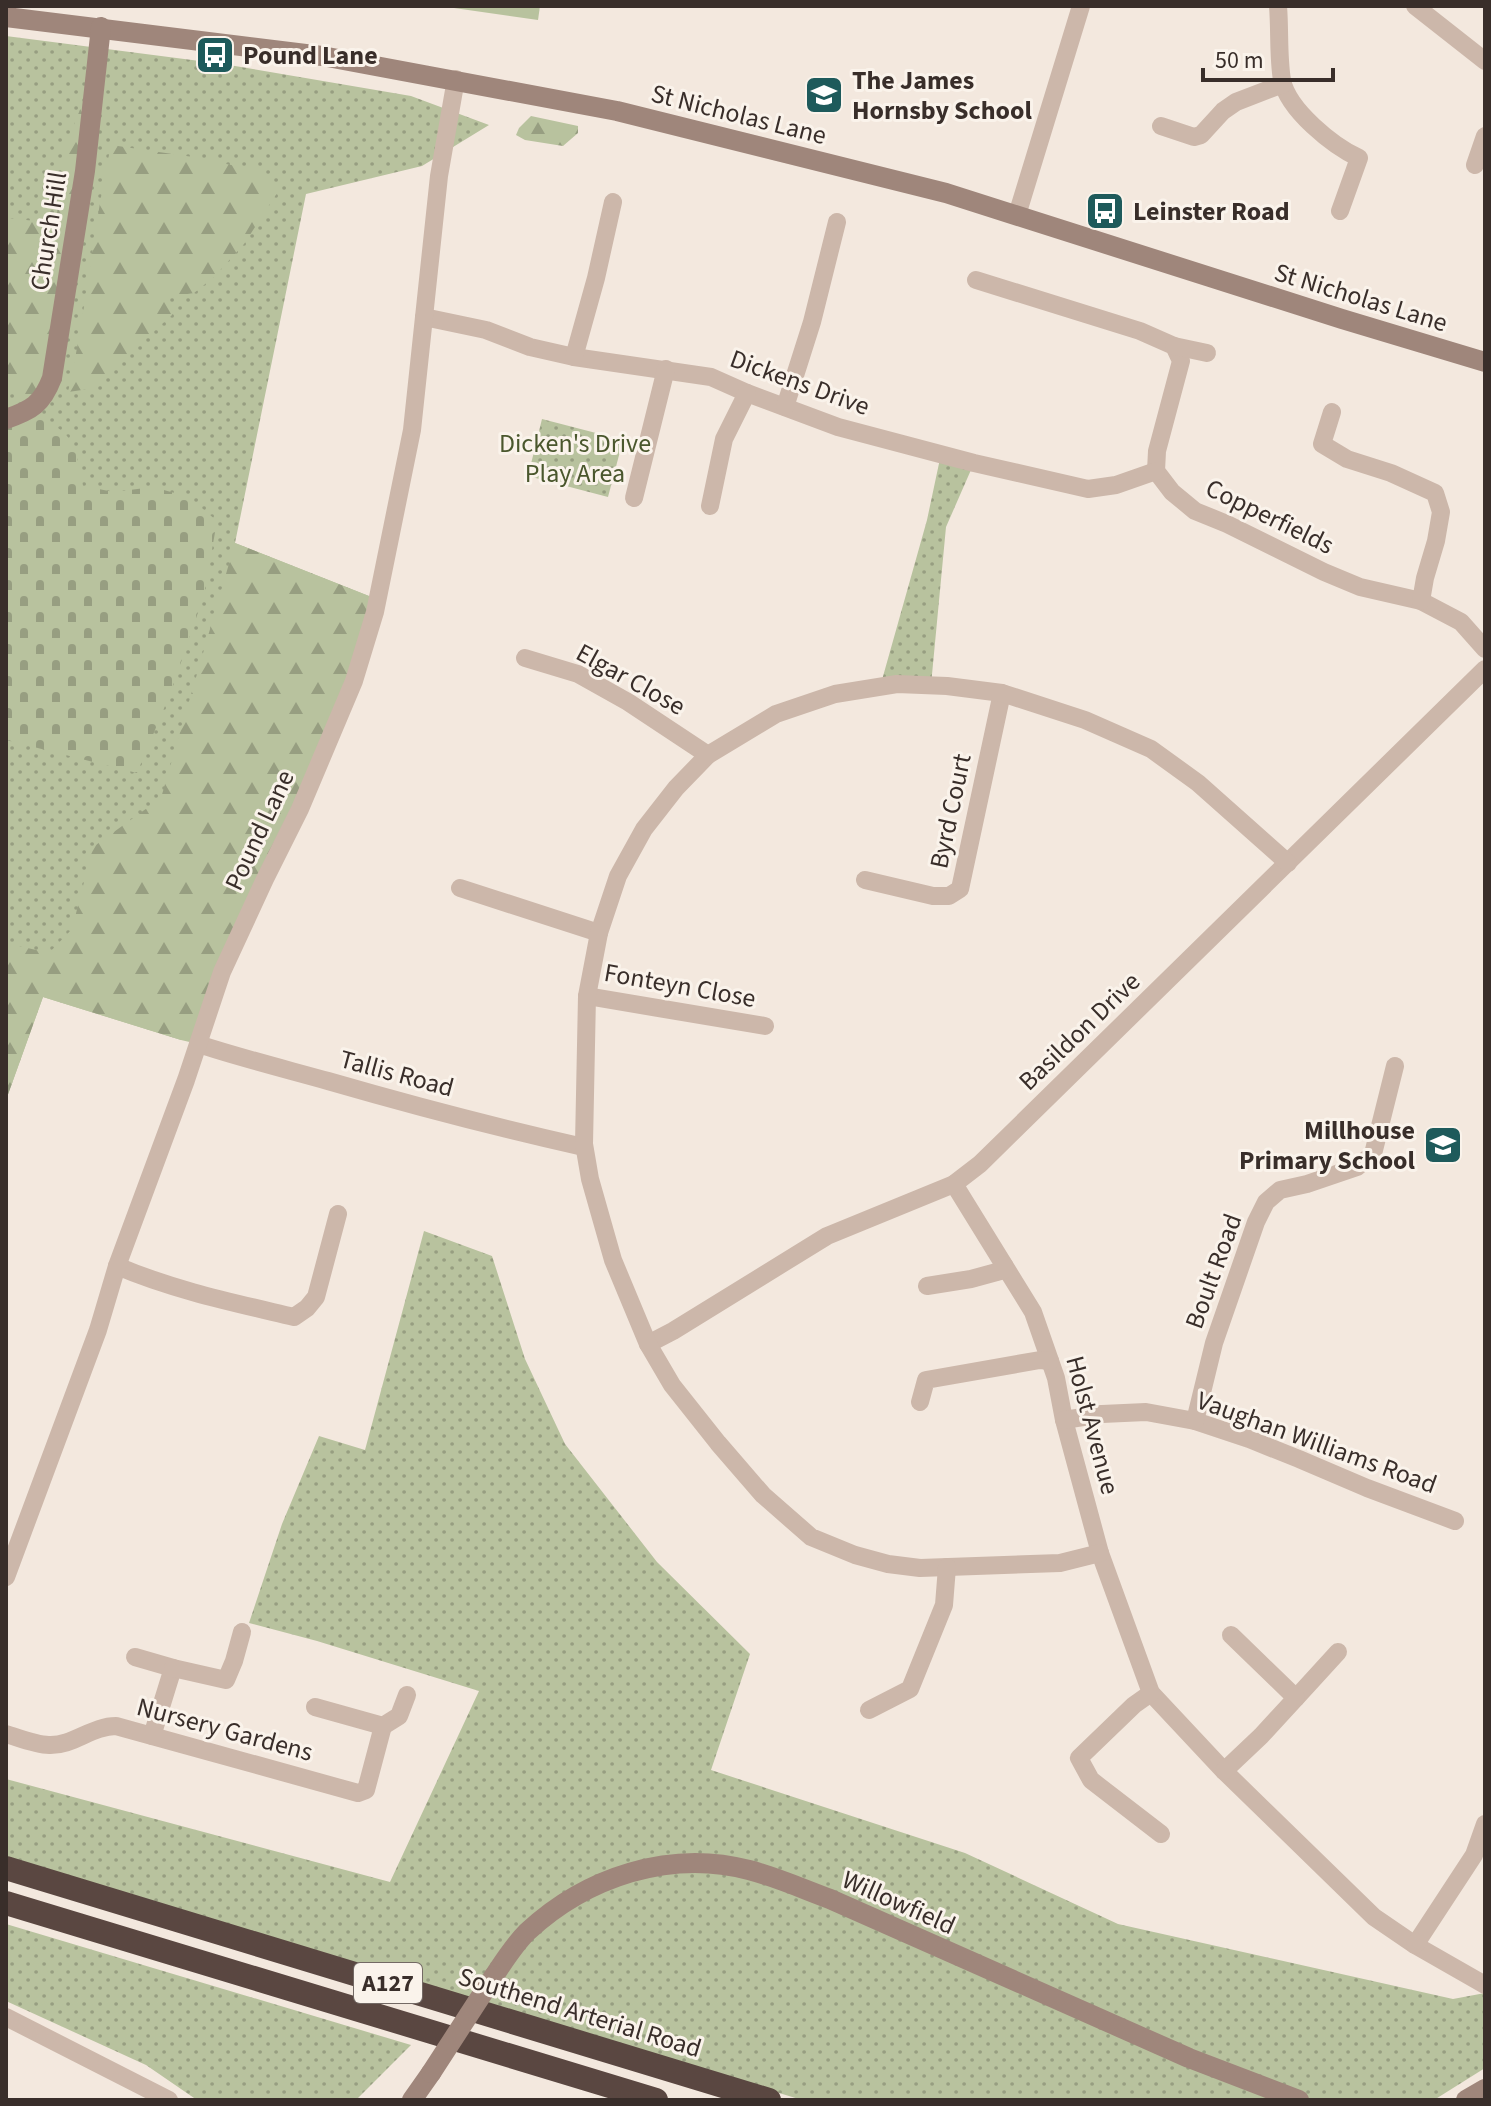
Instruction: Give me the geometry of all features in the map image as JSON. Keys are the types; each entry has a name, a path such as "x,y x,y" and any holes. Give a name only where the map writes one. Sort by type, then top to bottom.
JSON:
{"highway":[{"name":"Southend Arterial Road","path":"6,1868 769,2100"},
{"name":"A127","path":"6,1903 656,2100"}],"main road":[{"name":"St Nicholas Lane","path":"6,17 322,56 617,111 946,193 1485,362"},
{"name":"Church Hill","path":"6,419 41,401 52,378 85,171 101,27"},
{"name":"Willowfield","path":"412,2100 494,1976 527,1933 566,1901 596,1885 631,1872 682,1863 728,1866 773,1877 830,1899 1189,2058 1299,2100"},
{"path":"1466,2100 1485,2089"}],"street":[{"path":"1017,215 1081,6"},
{"path":"1278,6 1283,84 1309,123 1346,152 1359,158 1340,211"},
{"path":"1415,6 1485,61"},
{"name":"Pound Lane","path":"6,1577 98,1330 117,1266 222,972 300,809 354,681 367,641 412,430 439,176 456,79"},
{"path":"1161,126 1194,137 1201,135 1236,102 1283,84"},
{"path":"1475,165 1485,136"},
{"path":"574,357 613,202"},
{"path":"785,407 808,337 837,222"},
{"path":"976,280 1140,331 1174,346 1207,353"},
{"name":"Dickens Drive","path":"424,317 486,330 530,347 574,357 711,377 838,427 1088,489 1116,485 1156,471"},
{"path":"1156,471 1157,451 1181,361 1174,346"},
{"path":"634,498 666,369"},
{"path":"710,506 724,439 747,393"},
{"path":"1332,412 1322,444 1347,459 1391,473 1435,493 1441,512 1421,601"},
{"name":"Copperfields","path":"1156,471 1172,492 1195,511 1360,587 1421,601 1461,622 1485,649"},
{"name":"Elgar Close","path":"525,658 578,674 628,702 708,755"},
{"name":"Basildon Drive","path":"648,1344 827,1236 954,1184 991,1154 1485,669"},
{"path":"1100,1553 1060,1563 920,1568 855,1555 811,1537 763,1495 718,1443 672,1385 648,1344 613,1260 590,1179 584,1144 587,996 599,933 618,876 644,829 676,788 708,755 776,714 835,694 897,684 1002,693 1085,720 1151,749 1198,783 1288,863"},
{"name":"Byrd Court","path":"865,880 933,896 949,896 960,889 1002,693"},
{"path":"460,888 599,933"},
{"name":"Fonteyn Close","path":"587,996 765,1026"},
{"name":"Tallis Road","path":"198,1044 421,1107 579,1146 584,1144"},
{"name":"Boult Road","path":"1195,1421 1214,1343 1256,1222 1266,1202 1280,1190 1357,1167 1373,1154 1395,1066"},
{"name":"Holst Avenue","path":"954,1184 1033,1312 1056,1378 1064,1420 1100,1553 1151,1693 1224,1771 1374,1917 1415,1945 1485,1985"},
{"path":"117,1266 198,1293 294,1317 316,1297 338,1214"},
{"path":"927,1286 1004,1270 1004,1265"},
{"path":"920,1402 926,1380 1040,1360 1050,1361"},
{"name":"Vaughan Williams Road","path":"1064,1420 1146,1412 1195,1421 1249,1439 1455,1521"},
{"path":"869,1710 910,1689 944,1605 947,1567"},
{"path":"135,1657 226,1680 242,1632"},
{"path":"1231,1635 1296,1698"},
{"path":"1224,1771 1261,1736 1338,1652"},
{"path":"152,1736 173,1668"},
{"path":"1151,1693 1134,1705 1079,1758 1091,1780 1161,1834"},
{"name":"Nursery Gardens","path":"6,1734 49,1745 69,1741 104,1726 116,1726 358,1793 366,1790 383,1726 399,1716 407,1695"},
{"name":"Nursery Gardens","path":"315,1707 383,1726"},
{"path":"1415,1945 1441,1902 1480,1857 1485,1824"},
{"path":"6,2017 169,2100"}],"green space":[{"path":"440,6 540,6 538,20"},
{"path":"6,36 223,64 411,96 489,125 422,166 306,194 235,543 374,598 181,1040 43,997 6,1100"},
{"path":"94,105 47,378 28,401 6,389 6,218 56,223 64,150 81,107"},
{"path":"531,116 578,126 578,133 563,146 525,140 516,135"},
{"path":"111,145 255,170 281,187 244,244 214,277 194,293 168,297 172,315 89,389 68,392 99,207"},
{"path":"37,417 60,429 72,443 83,486 114,492 153,487 189,497 217,521 204,595 170,694 137,773 6,740 6,428"},
{"name":"Dicken's Drive Play Area","path":"542,419 623,440 608,497 528,476"},
{"path":"941,454 974,463 946,527 931,685 880,687 927,520"},
{"path":"235,543 374,598 354,681 198,1044 43,997 6,1100 6,943 49,953 72,929 93,847 161,798"},
{"path":"424,1231 492,1256 525,1359 565,1444 657,1562 750,1654 711,1770 965,1853 1118,1924 1453,1999 1485,1993 1485,2068 1434,2100 802,2100 6,1858 6,1779 390,1882 479,1691 249,1623 282,1524 319,1436 365,1450"},
{"path":"6,1924 411,2045 356,2100 197,2100 146,2065 6,2001"}],"place":[{"name":"Pound Lane","path":"215,55"},
{"name":"The James Hornsby School","path":"824,95"},
{"name":"Leinster Road","path":"1105,211"},
{"name":"Millhouse Primary School","path":"1443,1145"}]}
